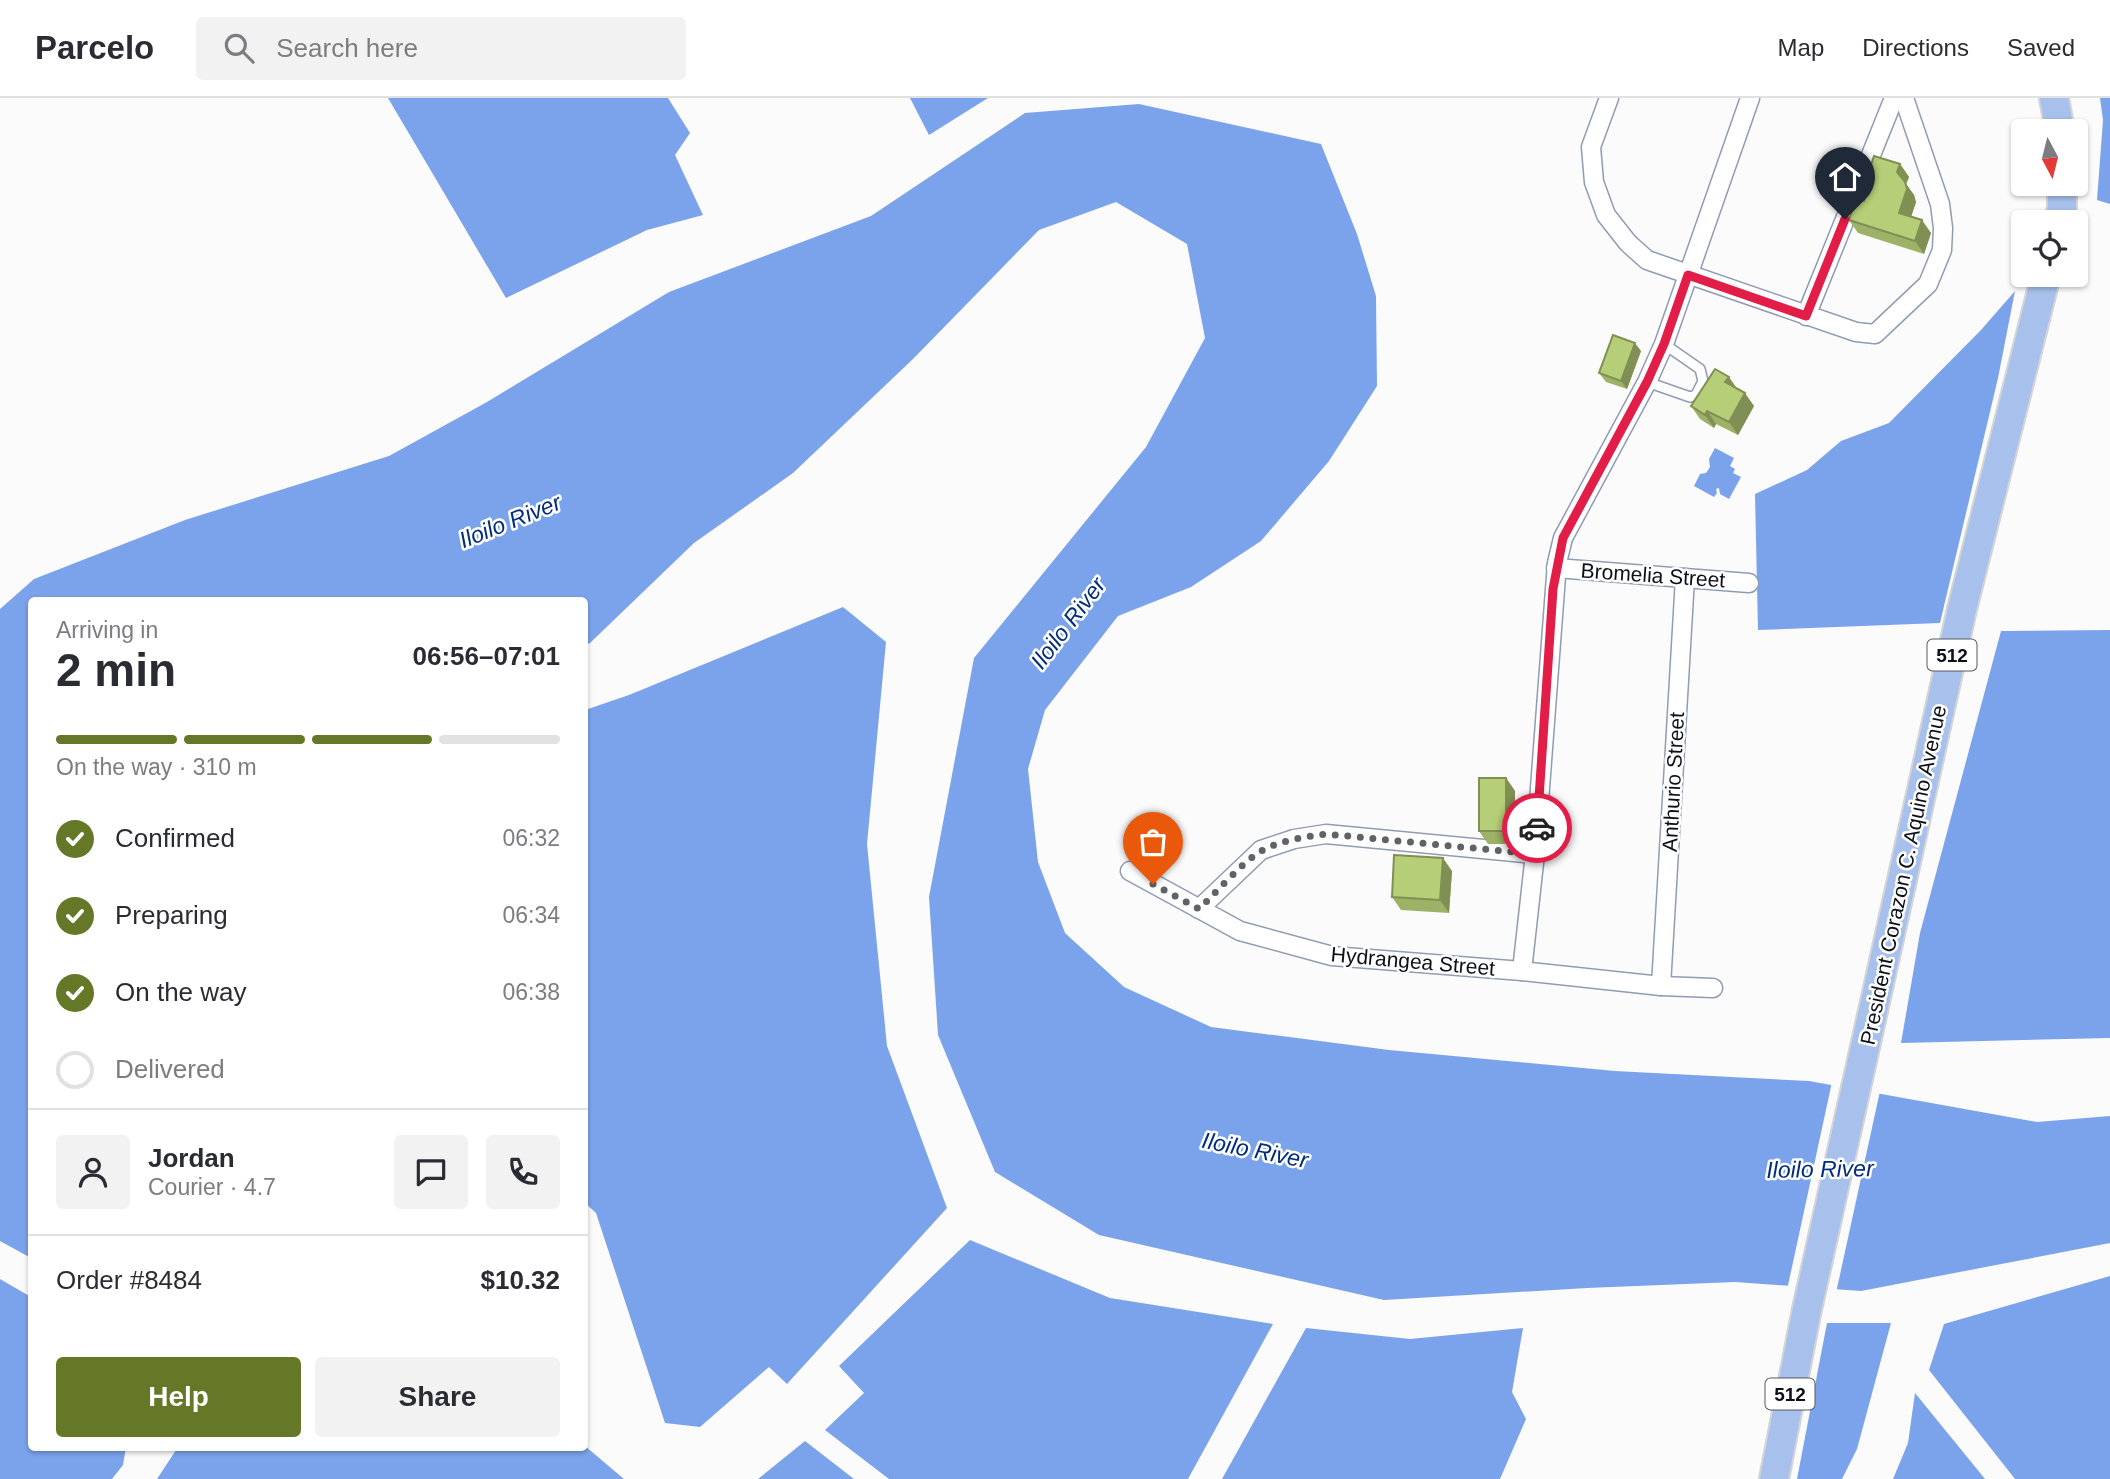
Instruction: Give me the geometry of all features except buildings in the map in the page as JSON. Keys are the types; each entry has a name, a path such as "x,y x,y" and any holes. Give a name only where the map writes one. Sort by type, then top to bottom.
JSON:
{"main road":[{"path":"2054,98 2058,119"},
{"name":"President Corazon C. Aquino Avenue","path":"1774,1479 1807,1309 1962,609 2043,287"}],"street":[{"path":"1609,98 1591,148 1594,182 1606,215 1628,243 1647,260 1806,316 1856,332 1875,334 1928,284 1942,250 1940,204 1904,98"},
{"path":"1522,971 1535,854 1556,568 1563,538 1647,382 1664,344 1750,98"},
{"path":"1806,316 1894,98"},
{"name":"Bromelia Street","path":"1556,568 1749,583"},
{"name":"Anthurio Street","path":"1661,986 1685,578"},
{"path":"1199,909 1261,850 1305,837 1326,834 1535,854"},
{"name":"Hydrangea Street","path":"1130,871 1240,932 1332,956 1522,971 1661,986 1713,988"}],"lane":[{"path":"1647,382 1690,397 1696,395 1703,381 1700,369 1664,344"}],"water":[{"path":"388,98 668,98 690,133 675,155 703,215 647,230 506,298"},
{"path":"910,98 988,98 929,135"},
{"path":"2100,98 2110,98 2110,204 2097,200 2103,120"},
{"name":"Iloilo River","path":"1139,104 1321,144 1357,234 1376,296 1377,386 1329,461 1261,541 1191,587 1118,616 1045,710 1028,769 1038,862 1065,933 1124,987 1211,1027 1389,1050 1615,1071 1809,1081 2037,1122 2110,1116 2110,1243 1861,1291 1735,1282 1384,1300 1099,1235 995,1172 938,1035 929,897 974,658 1146,447 1205,338 1187,244 1116,202 1039,230 913,359 793,473 694,543 588,644 588,597 28,597 28,1256 0,1241 0,609 34,579 185,520 389,456 487,402 669,292 871,216 1025,113"},
{"path":"2015,291 1998,378 1940,623 1758,630 1755,494 1807,470 1841,441 1889,423 1981,330"},
{"path":"1715,448 1734,458 1730,466 1735,469 1733,473 1741,477 1729,499 1720,494 1719,488 1716,489 1714,497 1694,486 1700,474 1706,473 1710,467 1709,459"},
{"path":"843,607 886,642 867,844 887,1046 947,1208 787,1384 769,1367 700,1427 665,1423 596,1213 588,1206 588,709 629,695"},
{"path":"2110,630 2110,1038 1901,1043 1920,933 2001,631"},
{"path":"970,1240 1110,1298 1273,1324 1188,1479 889,1479 825,1430 864,1393 839,1366"},
{"path":"2110,1276 2110,1479 2015,1479 1929,1370 1944,1324"},
{"path":"0,1279 28,1295 28,1451 125,1451 123,1465 112,1479 0,1479"},
{"path":"1827,1323 1891,1323 1857,1449 1842,1479 1797,1479"},
{"path":"1306,1328 1410,1339 1523,1328 1512,1392 1526,1419 1500,1479 1222,1479"},
{"path":"1915,1393 1985,1479 1893,1479 1908,1443"},
{"path":"805,1441 854,1479 758,1479"},
{"path":"588,1449 624,1479 157,1479 175,1451 588,1451"}],"pier":[{"path":"1832,1082 1880,1091 1836,1293 1787,1290"}],"way so far":[{"path":"1153,884 1199,909 1261,850 1294,839 1326,834 1535,854 1537,828"}],"route":[{"path":"1537,828 1553,589 1563,538 1647,382 1664,344 1688,275 1806,316 1845,219"}]}
